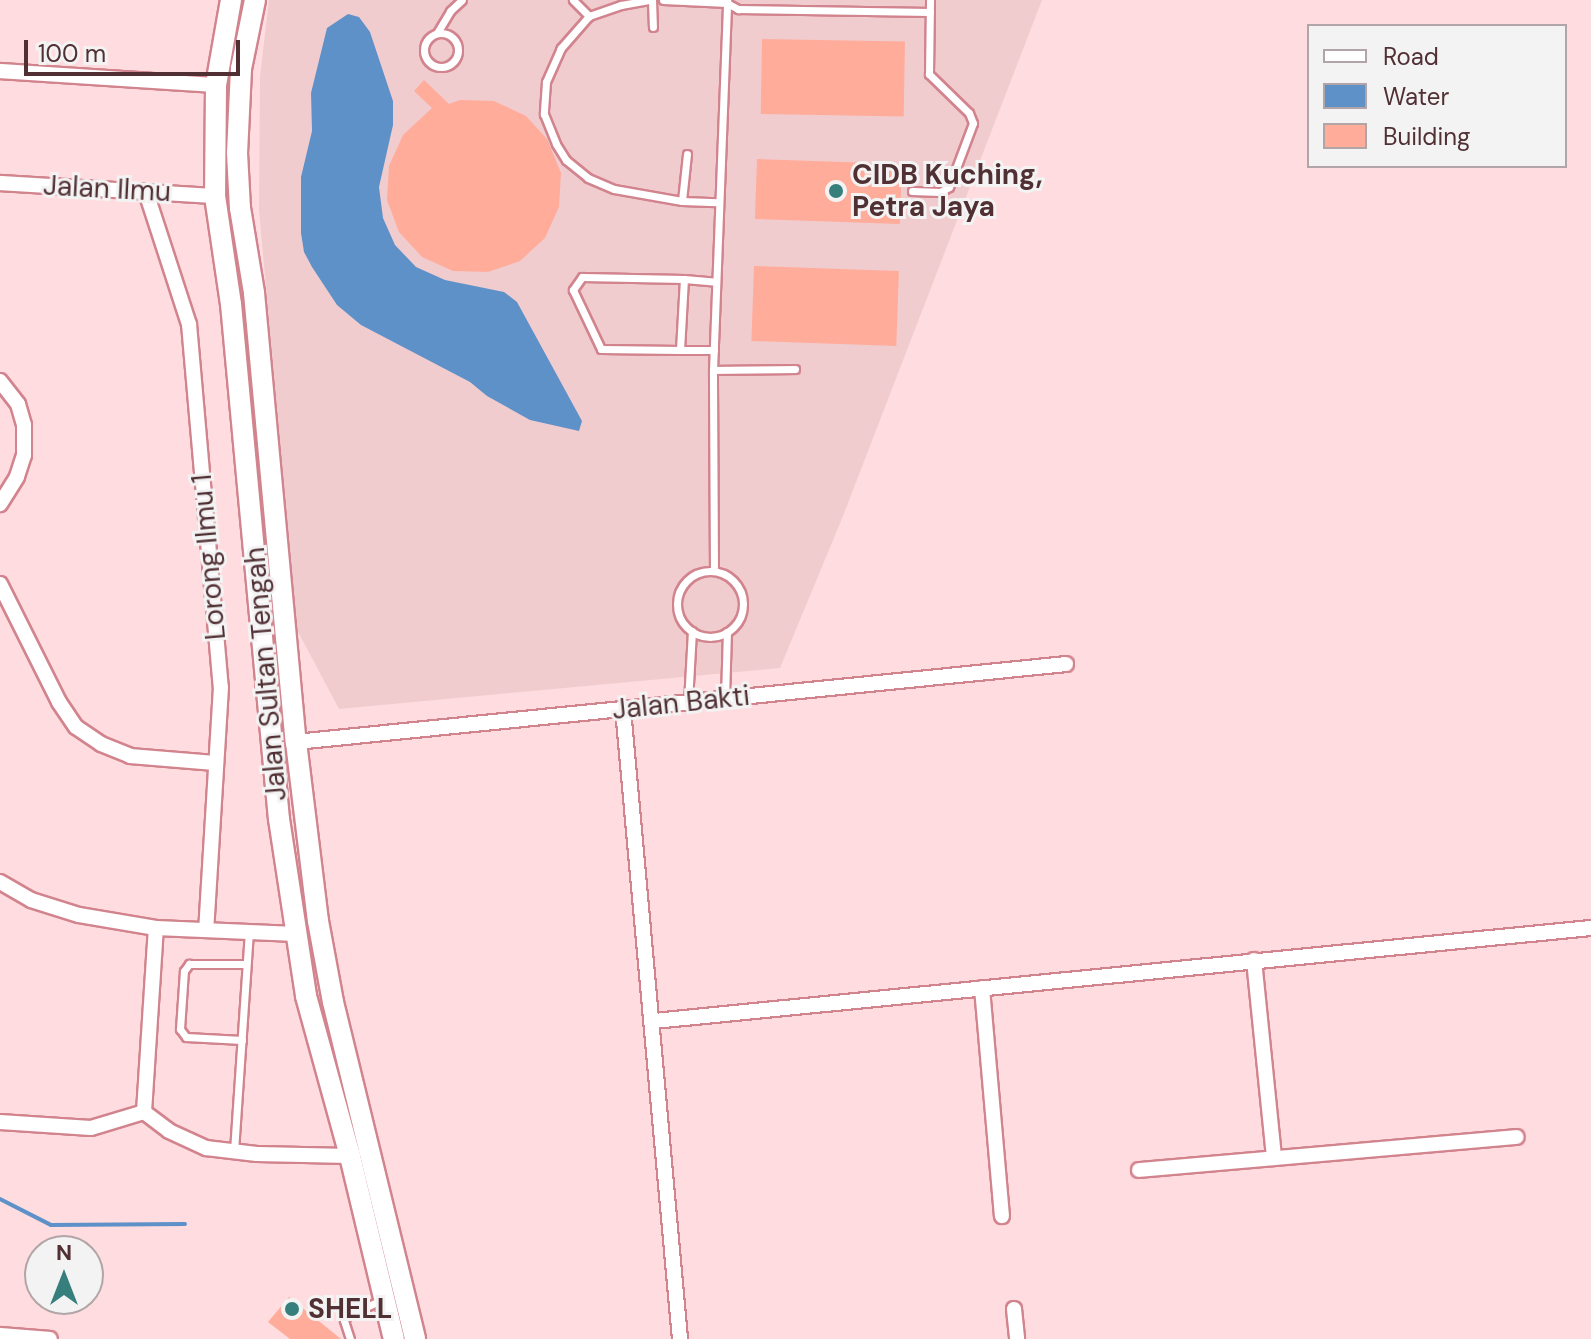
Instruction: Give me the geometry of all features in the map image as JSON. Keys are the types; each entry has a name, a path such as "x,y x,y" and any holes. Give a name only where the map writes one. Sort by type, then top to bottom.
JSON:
{"main road":[{"name":"Jalan Sultan Tengah","path":"231,0 216,85 215,196 231,304 279,819 306,996 350,1156 394,1339"},
{"name":"Jalan Sultan Tengah","path":"255,0 241,69 237,153 240,208 254,293 296,742 318,921 333,1002 415,1339"}],"street":[{"path":"0,71 216,85"},
{"name":"Jalan Ilmu","path":"0,183 215,196"},
{"name":"Lorong Ilmu 1","path":"146,192 189,324 221,687 206,929"},
{"path":"0,381 18,404 24,425 24,455 17,477 0,504"},
{"path":"0,584 59,702 76,727 101,744 130,756 215,763"},
{"name":"Jalan Bakti","path":"296,742 1066,664"},
{"path":"623,709 654,1021 680,1339"},
{"path":"0,882 31,900 79,915 156,928 296,934"},
{"path":"144,1112 156,928"},
{"path":"654,1021 1591,928"},
{"path":"1254,960 1274,1158"},
{"path":"982,988 1002,1216"},
{"path":"0,1122 91,1128 144,1112"},
{"path":"144,1112 169,1131 206,1148 350,1156"},
{"path":"1139,1170 1517,1137"},
{"path":"1014,1309 1017,1339"},
{"path":"0,1335 50,1339"}],"lane":[{"path":"437,33 450,36 458,47 455,60 444,67 431,64 424,53 426,41 437,33 450,11 462,0"},
{"path":"573,0 589,16"},
{"path":"653,27 650,0 621,5 589,16 561,48 546,82 544,114 566,160 588,178 614,189 682,201 717,202"},
{"path":"663,0 727,1 738,9 930,12"},
{"path":"912,191 940,192 949,187 973,123 969,113 929,74 930,0"},
{"path":"714,571 713,370 727,1"},
{"path":"682,201 687,154"},
{"path":"714,350 601,349 573,290 582,277 716,282"},
{"path":"680,350 684,279"},
{"path":"713,370 795,369"},
{"path":"714,571 735,581 744,603 736,625 715,637 692,631 678,614 679,592 693,575 714,571"},
{"path":"688,702 692,631"},
{"path":"725,700 727,632"},
{"path":"234,1151 249,932"},
{"path":"242,1040 186,1037 180,1029 184,971 189,964 246,964"},
{"path":"350,1339 344,1320 348,1315 384,1299"}],"shaded area":[{"path":"269,0 1042,0 843,516 780,668 339,709 297,630 259,210 260,77"}],"water":[{"path":"348,14 359,17 370,32 393,101 393,125 379,187 383,218 395,245 416,267 445,280 504,292 517,302 582,421 579,431 530,420 487,396 470,382 361,325 337,305 312,267 304,252 301,233 301,177 312,131 311,93 327,28"}],"building":[{"path":"762,39 905,41 904,116 761,114"},
{"path":"424,80 449,104 460,100 494,101 526,116 547,139 561,173 559,207 545,238 520,261 488,272 453,271 422,257 399,232 387,200 389,166 403,135 432,108 414,91"},
{"path":"757,159 902,164 900,224 755,219"},
{"path":"754,266 899,271 896,346 751,341"},
{"name":"SHELL","path":"289,1297 341,1339 290,1339 268,1322"}],"waterway":[{"path":"0,1199 51,1225 185,1224"}],"place":[{"name":"CIDB Kuching, Petra Jaya","path":"836,191"},
{"name":"SHELL","path":"292,1309"}]}
